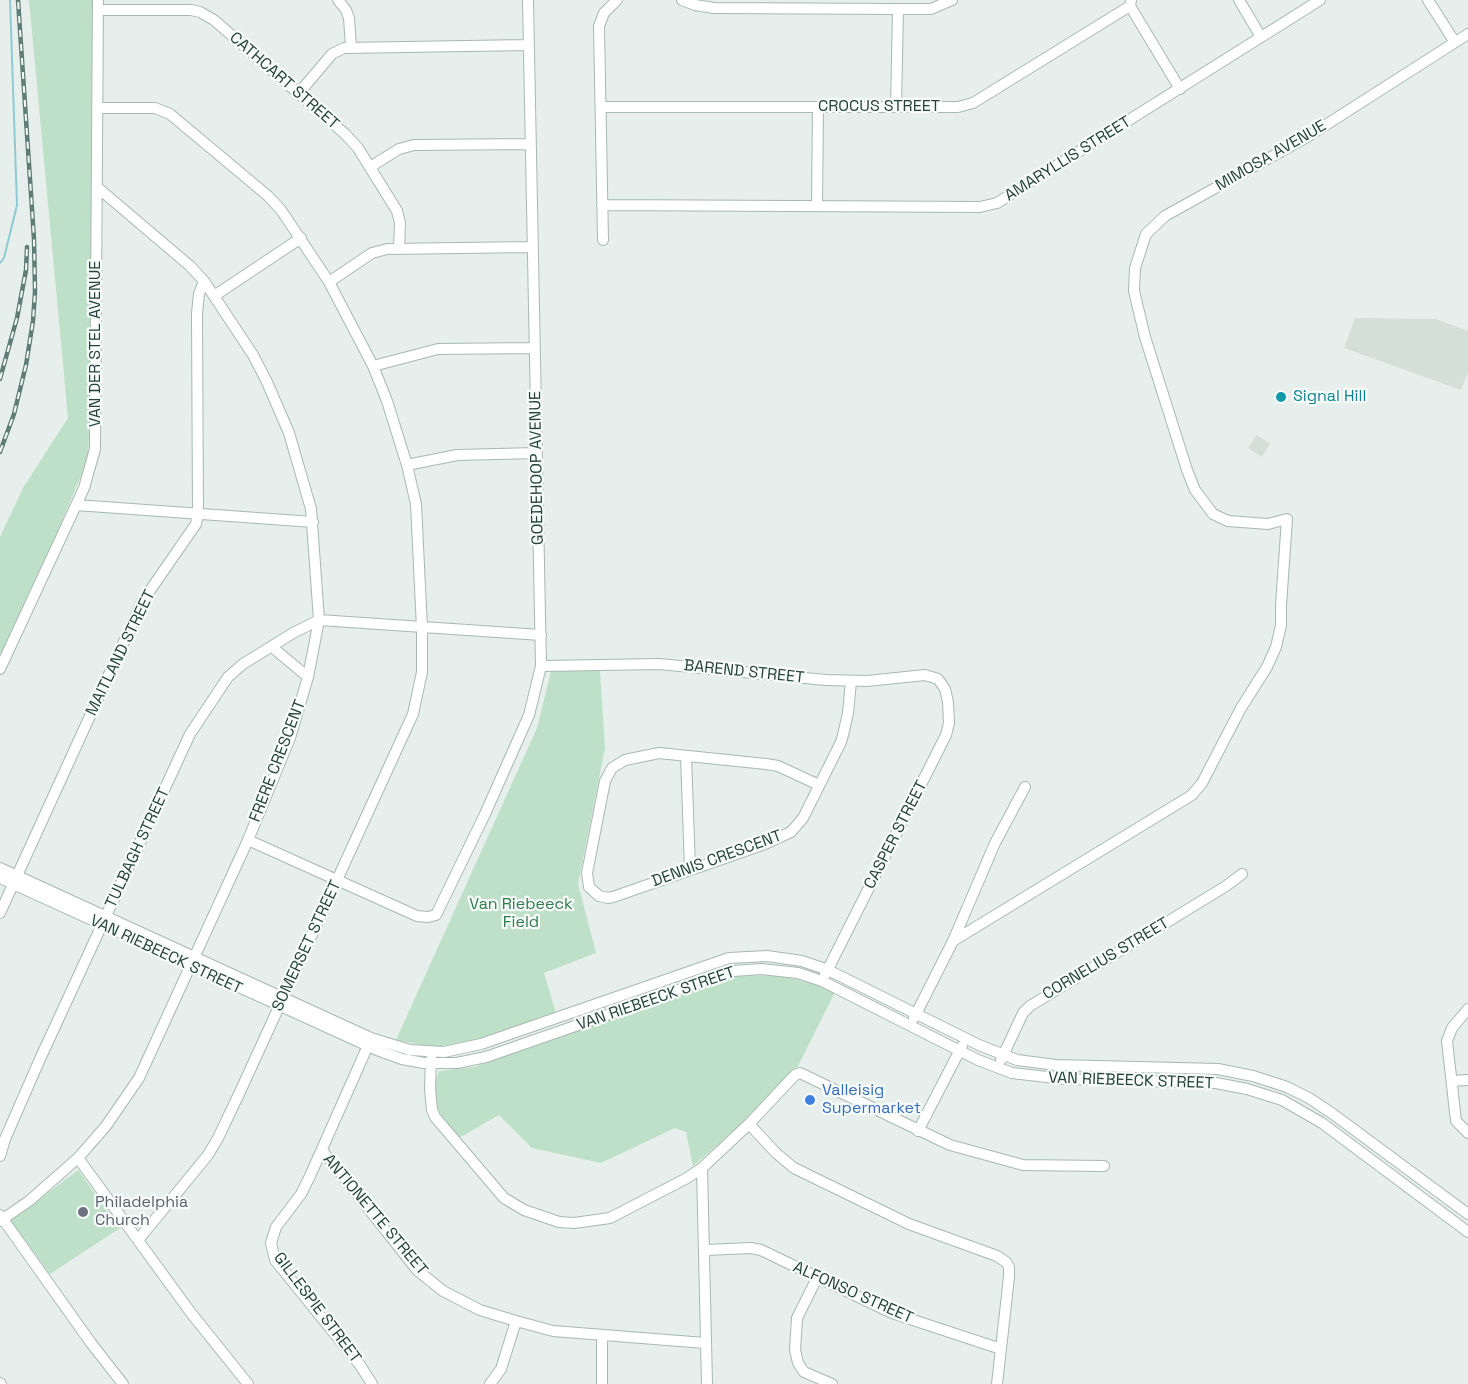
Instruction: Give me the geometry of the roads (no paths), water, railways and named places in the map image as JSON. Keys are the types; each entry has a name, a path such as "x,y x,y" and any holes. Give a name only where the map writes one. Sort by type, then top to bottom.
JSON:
{"street":[{"path":"338,0 349,18 351,47"},
{"name":"GOEDEHOOP AVENUE","path":"338,879 417,916 428,917 438,913 530,715 541,666 528,0"},
{"path":"603,240 599,26 604,13 617,0"},
{"path":"682,0 714,8 898,9 931,9 952,0"},
{"path":"1239,0 1261,37"},
{"name":"AMARYLLIS STREET","path":"602,205 980,207 997,204 1320,0"},
{"path":"1428,0 1454,41"},
{"path":"1130,3 1180,89"},
{"name":"CROCUS STREET","path":"600,107 958,107 973,103 1130,3"},
{"name":"CATHCART STREET","path":"98,5 191,10 214,20 351,140 397,211 400,223 399,248"},
{"name":"VAN DER STEL AVENUE","path":"0,669 87,481 96,440 98,5"},
{"path":"896,107 898,9"},
{"name":"MIMOSA AVENUE","path":"952,941 1192,795 1202,783 1240,708 1267,667 1276,647 1281,625 1287,519 1272,524 1228,521 1213,514 1195,490 1145,337 1134,291 1135,268 1146,234 1158,221 1307,137 1468,34"},
{"path":"298,94 332,54 344,48 528,45"},
{"path":"817,206 818,107"},
{"name":"SOMERSET STREET","path":"97,108 149,108 167,111 268,196 281,210 329,282 372,366 387,401 407,465 416,504 422,628 422,672 413,714 281,1002 214,1146 177,1195 138,1240"},
{"path":"370,167 408,146 530,144"},
{"name":"FRERE CRESCENT","path":"1,1218 29,1201 78,1158 96,1139 133,1090 248,840 290,738 308,677 319,620 313,522 302,473 278,406 253,355 204,281 190,266 97,187"},
{"path":"214,296 300,238"},
{"path":"329,282 372,253 399,248 532,247"},
{"name":"MAITLAND STREET","path":"0,913 142,602 194,529 198,514 197,313 199,294 204,281"},
{"path":"372,366 432,349 535,348"},
{"path":"407,465 457,455 536,453"},
{"path":"76,505 313,522"},
{"path":"319,620 541,635"},
{"name":"TULBAGH STREET","path":"0,1156 5,1139 198,719 228,677 238,668 301,628 319,620"},
{"path":"272,647 308,677"},
{"name":"BAREND STREET","path":"541,666 677,665 851,681 925,675 938,679 943,684"},
{"name":"DENNIS CRESCENT","path":"686,756 651,754 625,760 612,768 605,781 587,873 587,882 591,890 599,896 608,898 787,835 800,822 846,729 851,681"},
{"name":"CASPER STREET","path":"822,981 946,735 949,715 947,695 943,684"},
{"path":"690,869 686,756 773,765 819,784"},
{"path":"910,1026 952,941 995,843 1025,787"},
{"path":"248,840 338,879"},
{"name":"VAN RIEBEECK STREET","path":"0,868 15,880 104,922 369,1042 410,1050 431,1058 456,1063 486,1056 733,971 775,970 798,973 822,981 997,1068 1034,1077 1216,1083 1247,1089 1282,1100 1322,1123 1468,1232"},
{"name":"CORNELIUS STREET","path":"997,1068 1023,1013 1030,1006 1242,874"},
{"name":"VAN RIEBEECK STREET","path":"0,878 15,880"},
{"name":"VAN RIEBEECK STREET","path":"431,1058 481,1044 729,958 778,957 828,969 1003,1055 1042,1064 1218,1069 1253,1076 1287,1087 1333,1114 1468,1214"},
{"path":"1468,1009 1452,1028 1448,1038 1456,1121 1468,1133"},
{"path":"918,1131 966,1038"},
{"name":"GILLESPIE STREET","path":"369,1042 301,1194 276,1227 272,1238 272,1253 275,1260 360,1365 372,1384"},
{"path":"431,1058 431,1104 435,1117 504,1198 540,1216 568,1223 610,1218 674,1186 702,1168 749,1124 795,1075 802,1073 950,1145 1023,1165 1104,1166"},
{"path":"1452,1081 1468,1080"},
{"path":"1282,1100 1287,1087"},
{"path":"749,1124 776,1153 794,1168 909,1224 1001,1257 1009,1267 997,1384"},
{"name":"ANTIONETTE STREET","path":"322,1150 425,1277 443,1291 480,1310 516,1322 553,1330 602,1336 705,1343"},
{"path":"78,1158 191,1313 248,1384"},
{"path":"702,1168 707,1384"},
{"path":"1,1218 123,1384"},
{"name":"ALFONSO STREET","path":"705,1250 756,1249 892,1313 1001,1349"},
{"path":"817,1278 797,1318 795,1350 800,1367 804,1372 832,1384"},
{"path":"490,1384 501,1369 516,1322"},
{"path":"602,1336 602,1384"}],"waterway":[{"path":"0,263 4,258 17,205 10,0"}],"railway":[{"path":"0,452 14,414 26,365 35,292 34,239 18,0"},
{"path":"0,379 17,318 26,270 27,247"}],"place":[{"name":"Signal Hill","path":"1281,397"},
{"name":"Valleisig Supermarket","path":"810,1100"},
{"name":"Philadelphia Church","path":"83,1212"}],"park label":[{"name":"Van Riebeeck Field","path":"521,914"}]}
